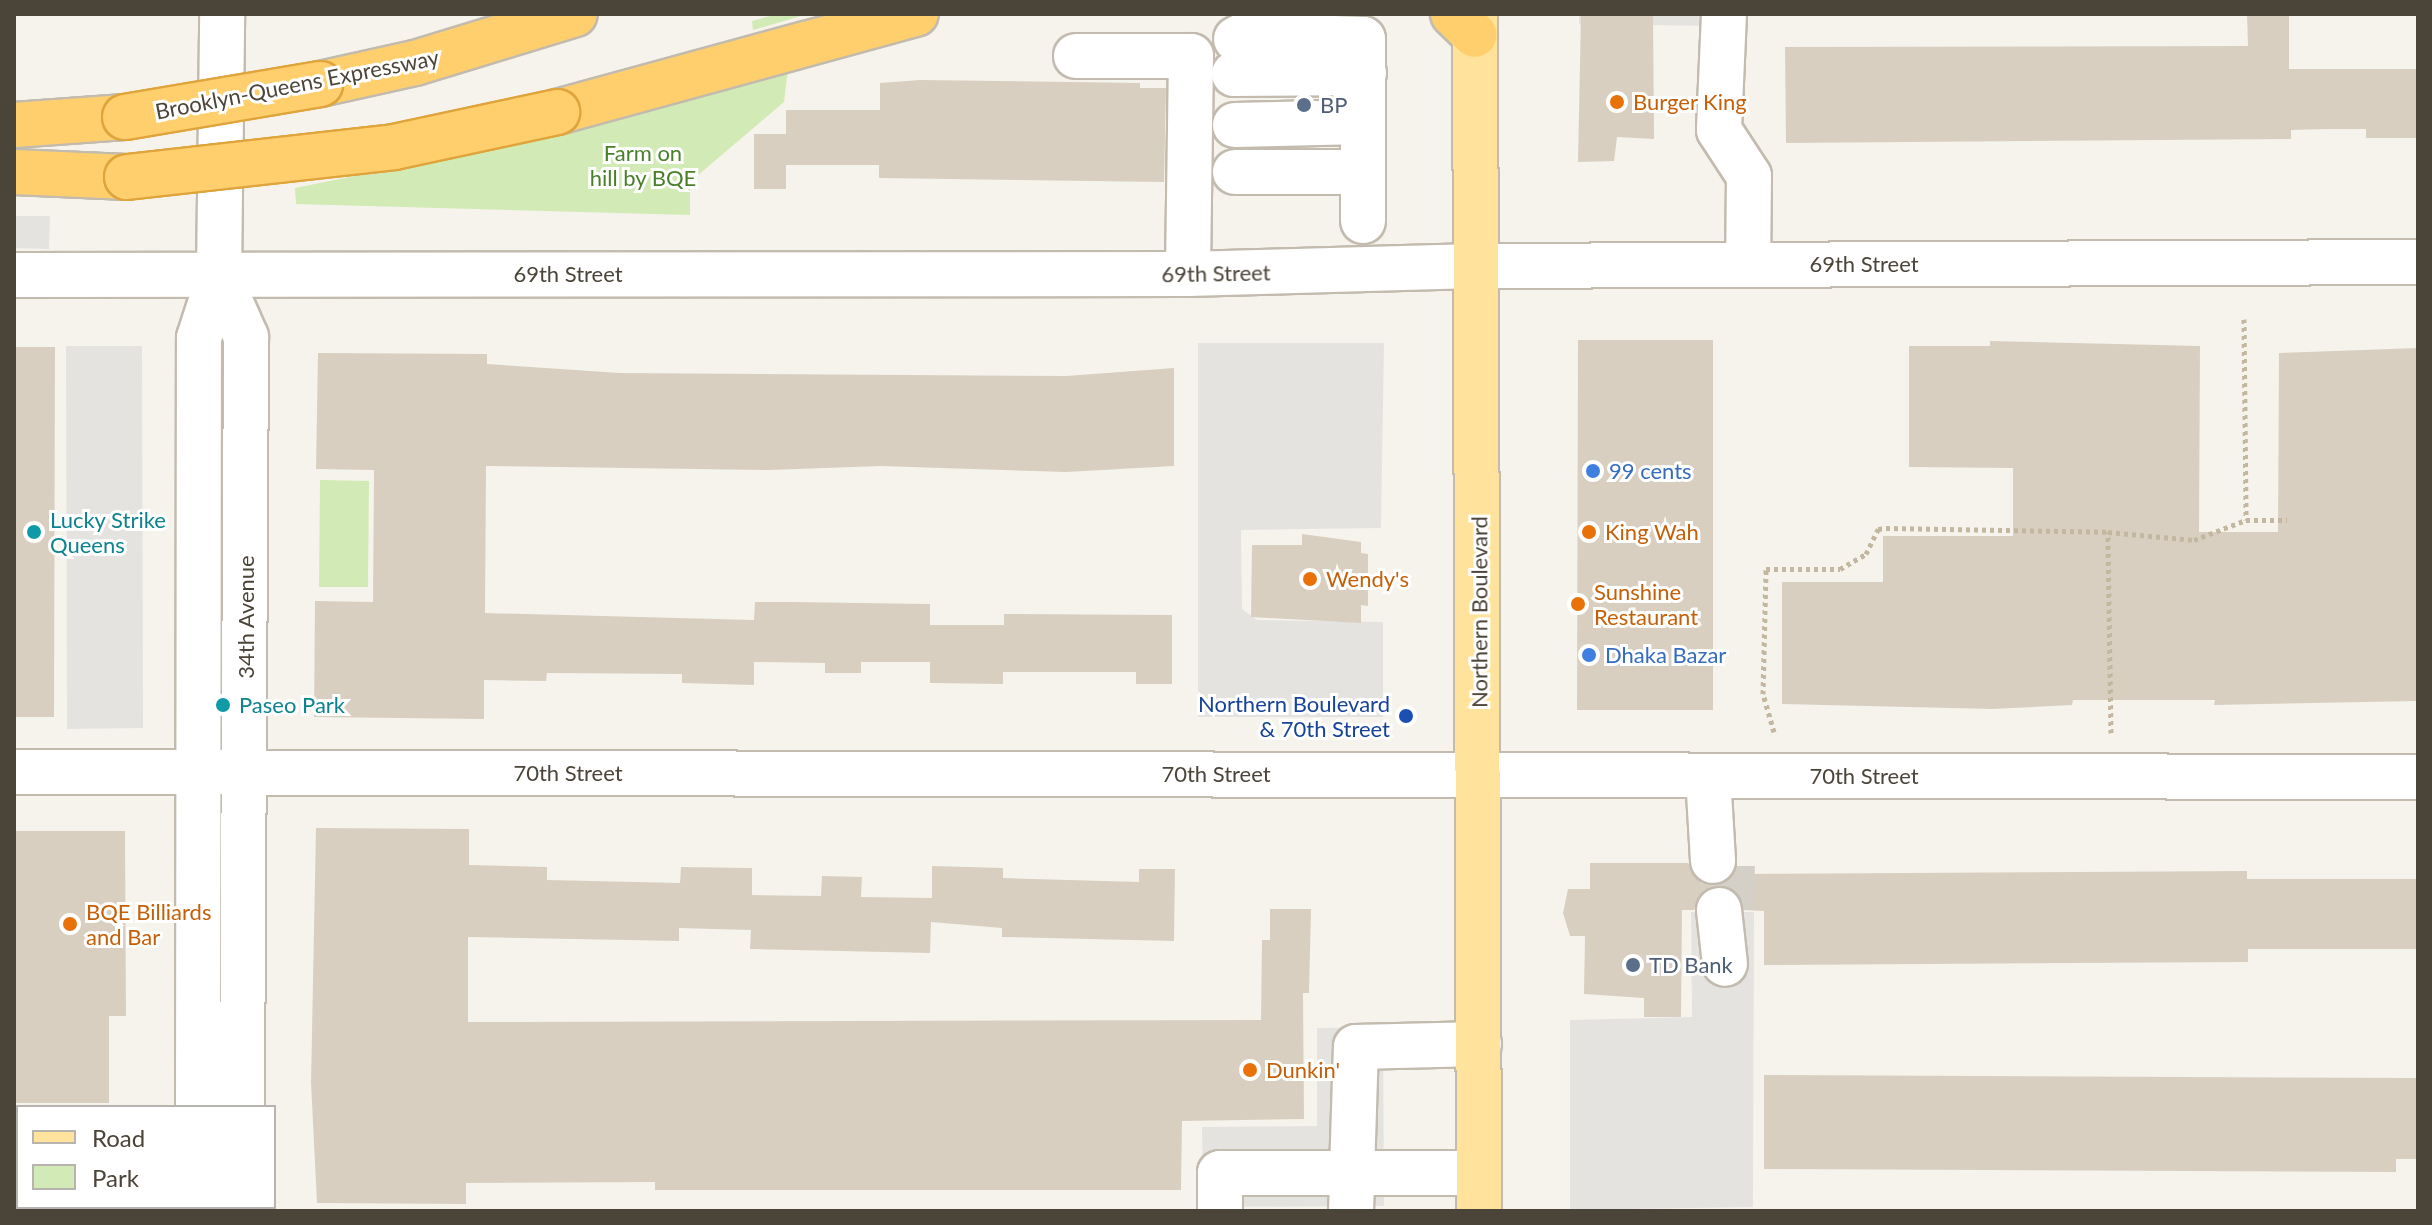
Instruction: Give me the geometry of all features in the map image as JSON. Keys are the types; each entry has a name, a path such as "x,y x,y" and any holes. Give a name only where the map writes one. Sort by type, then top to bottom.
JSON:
{"highway":[{"name":"Brooklyn-Queens Expressway","path":"14,125 125,117 320,84 415,63 575,14"},
{"path":"14,172 127,177 394,147 557,112 916,14"}],"main road":[{"name":"Northern Boulevard","path":"1472,19 1480,581 1479,1192"}],"street":[{"name":"34th Avenue","path":"198,1105 199,338 219,276 222,14"},
{"path":"1724,14 1719,130 1749,176 1748,265"},
{"path":"1235,56 1354,36 1363,39 1363,221"},
{"path":"1076,56 1191,56 1188,274"},
{"path":"1235,125 1363,122"},
{"path":"1235,172 1363,172"},
{"name":"69th Street","path":"14,275 1188,274 1475,266 2418,262"},
{"name":"34th Avenue","path":"219,276 246,337 242,1105"},
{"name":"70th Street","path":"14,772 2418,777"},
{"path":"1723,776 1723,861"},
{"path":"1351,1192 1356,1047 1479,1044"},
{"path":"1220,1192 1479,1192"}],"path":[{"path":"2244,319 2246,520"},
{"path":"1774,740 1763,694 1766,569 1840,569 1866,554 1878,529 1886,528 2108,532 2194,540 2246,520 2287,520"},
{"path":"2108,532 2111,738"}],"green space":[{"path":"777,14 808,14 753,30 752,21"},
{"name":"Farm on hill by BQE","path":"788,68 784,102 690,182 690,215 296,204 295,188 517,143"},
{"path":"320,480 369,481 368,587 319,587"}],"shaded area":[{"path":"1579,14 1743,14 1718,26 1579,24"},
{"path":"14,216 50,216 49,249 14,248"},
{"path":"1198,343 1384,343 1381,528 1241,530 1242,609 1257,620 1383,622 1383,717 1198,717"},
{"path":"66,346 142,346 143,728 67,729"},
{"path":"1691,912 1754,912 1753,1207 1570,1210 1570,1020 1692,1017"},
{"path":"1383,1027 1384,1206 1203,1207 1202,1127 1317,1126 1317,1028"}],"building":[{"name":"Burger King","path":"1581,14 1653,14 1654,139 1617,137 1614,161 1578,162"},
{"path":"2247,14 2289,14 2289,69 2418,69 2418,138 2366,138 2366,129 2329,129 2291,130 2291,139 1786,143 1785,47 2248,46"},
{"path":"920,80 1140,83 1140,88 1166,88 1164,182 879,178 879,165 786,165 786,189 754,189 754,134 786,134 786,110 880,110 880,83"},
{"path":"1578,340 1713,340 1713,710 1577,710"},
{"path":"1990,341 2200,346 2199,532 2278,532 2279,353 2418,348 2418,701 2214,705 2215,700 2073,700 2072,705 1992,709 1782,704 1782,582 1883,582 1883,536 2013,536 2013,468 1909,467 1909,346 1990,346"},
{"name":"Lucky Strike Queens","path":"14,347 55,347 54,717 14,717"},
{"path":"318,353 487,354 487,364 620,373 1066,376 1174,368 1174,466 1066,472 881,466 769,470 486,466 485,613 754,620 755,602 791,602 930,604 930,625 1004,625 1004,614 1172,615 1172,684 1136,684 1136,672 1003,672 1003,684 930,683 930,662 861,662 861,673 825,673 825,663 754,662 754,685 682,683 682,674 547,673 546,681 484,680 484,719 314,717 315,601 373,602 374,470 316,469"},
{"name":"Wendy's","path":"1302,534 1361,542 1361,553 1368,554 1368,606 1361,605 1361,623 1251,617 1252,545 1302,545"},
{"path":"316,828 469,829 469,865 547,867 547,880 680,883 681,867 752,868 752,895 821,896 822,876 862,877 861,897 932,898 932,866 1003,868 1003,878 1139,882 1139,869 1175,869 1174,941 1002,937 1002,928 931,922 930,953 750,949 751,930 679,928 679,941 468,937 468,1022 1261,1020 1262,940 1270,940 1270,909 1311,909 1309,993 1303,993 1304,1119 1182,1121 1181,1190 655,1190 655,1182 466,1183 466,1204 317,1203 311,1083"},
{"name":"BQE Billiards and Bar","path":"14,831 125,831 126,1016 109,1016 109,1103 14,1103"},
{"name":"TD Bank","path":"1590,863 1688,863 1701,883 1714,886 1704,890 1694,910 1682,910 1681,1017 1644,1017 1644,998 1584,994 1585,936 1570,936 1563,913 1568,889 1590,889"},
{"path":"1737,866 1737,874 2247,871 2247,879 2418,879 2418,949 2248,949 2248,962 1764,965 1764,911 1744,910 1739,895 1717,885 1727,881"},
{"path":"1764,1075 2418,1078 2418,1159 2396,1159 2396,1172 1764,1169"}],"tunnel":[{"path":"1732,910 1733,861"}],"place":[{"name":"Burger King","path":"1617,102"},
{"name":"BP","path":"1304,105"},
{"name":"99 cents","path":"1593,471"},
{"name":"Lucky Strike Queens","path":"34,532"},
{"name":"King Wah","path":"1589,532"},
{"name":"Wendy's","path":"1310,579"},
{"name":"Sunshine Restaurant","path":"1578,604"},
{"name":"Dhaka Bazar","path":"1589,655"},
{"name":"Paseo Park","path":"223,705"},
{"name":"Northern Boulevard & 70th Street","path":"1406,716"},
{"name":"BQE Billiards and Bar","path":"70,924"},
{"name":"TD Bank","path":"1633,965"},
{"name":"Dunkin'","path":"1250,1070"}]}
